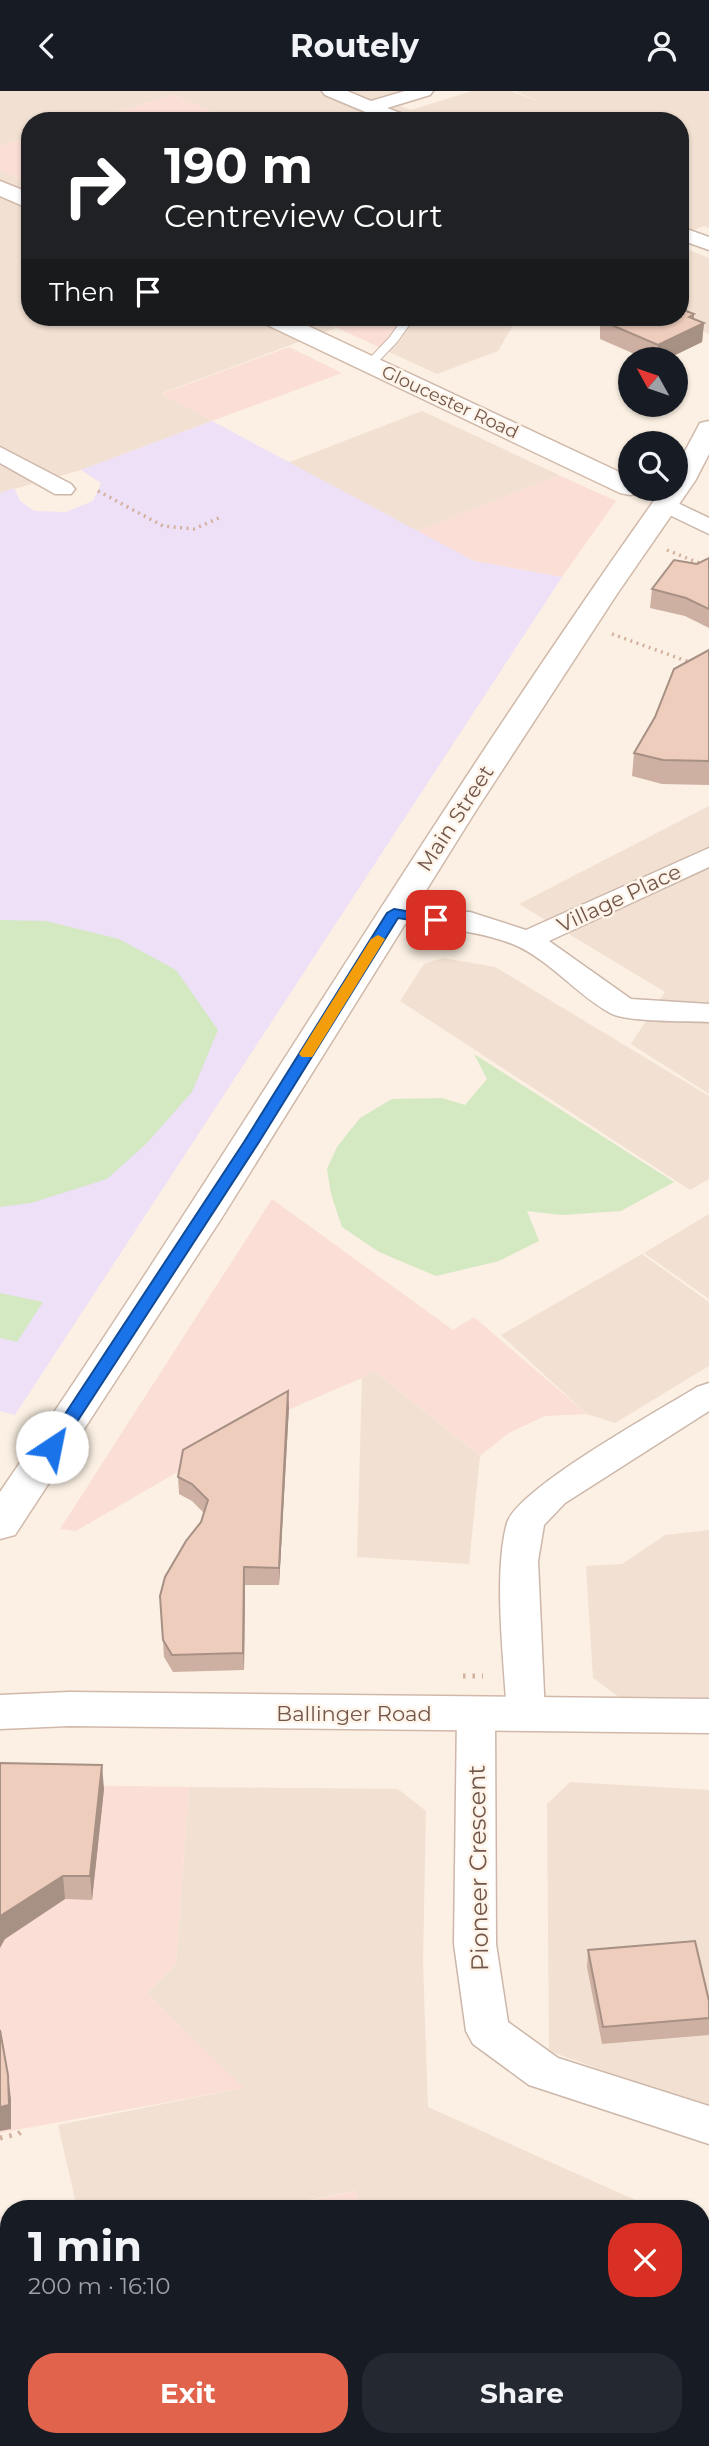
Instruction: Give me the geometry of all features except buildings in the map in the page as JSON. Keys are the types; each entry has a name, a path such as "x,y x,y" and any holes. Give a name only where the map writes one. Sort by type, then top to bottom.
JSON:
{"main road":[{"path":"0,188 21,198"},
{"name":"Gloucester Road","path":"289,326 618,482"},
{"name":"Main Street","path":"0,1524 97,1381 257,1133 394,913 581,625 682,481 709,429"},
{"name":"Gloucester Road","path":"659,501 665,504"},
{"name":"Ballinger Road","path":"0,1712 69,1709 709,1716"}],"street":[{"path":"331,91 382,112"},
{"path":"370,107 424,91"},
{"path":"689,236 709,244"},
{"path":"0,454 63,489"},
{"path":"665,504 709,527"},
{"name":"Village Place","path":"528,940 709,856"},
{"path":"394,913 436,920 470,921 528,940 624,1008 709,1013"},
{"path":"526,1715 519,1560 526,1521 552,1494 709,1395"},
{"name":"Pioneer Crescent","path":"476,1714 475,1944 488,2031 544,2073 709,2125"}],"lane":[{"path":"370,364 403,326"}],"path":[{"path":"98,491 163,526 194,529 221,517"},
{"path":"663,548 709,567"},
{"path":"608,633 701,667"},
{"path":"694,664 701,659"},
{"path":"0,2138 18,2134 26,2128"}],"shaded area":[{"path":"0,91 401,91 379,98 411,110 472,91 511,91 540,102 515,91 709,91 709,228 704,226 689,233 689,112 214,112 173,95 116,112 21,112 21,140 0,146"},
{"path":"173,95 214,112 116,112"},
{"path":"21,140 21,180 0,170 0,146"},
{"path":"0,170 21,180 21,326 336,328 162,393 212,421 81,470 0,493"},
{"path":"689,250 709,258 709,334 689,326"},
{"path":"333,326 403,326 385,350"},
{"path":"403,326 513,326 498,351 437,374 385,350"},
{"path":"289,347 342,373 212,421 161,394"},
{"path":"422,411 559,475 415,532 287,463"},
{"path":"212,421 474,561 562,577 15,1415 0,1411 0,493 14,488 20,501 34,511 66,512 93,501 101,483 81,470"},
{"path":"559,475 616,501 562,577 474,561 415,532"},
{"path":"709,806 709,1094 631,1044 665,992 519,904"},
{"path":"443,958 495,967 709,1096 709,1179 690,1190 400,1001 424,964"},
{"path":"272,1199 453,1330 474,1317 587,1414 545,1416 509,1433 480,1456 373,1370 362,1378 274,1416 76,1531 60,1529"},
{"path":"709,1214 709,1299 644,1253"},
{"path":"642,1254 709,1302 709,1366 615,1423 587,1414 501,1335"},
{"path":"373,1370 480,1456 469,1564 357,1557 362,1378"},
{"path":"709,1530 709,1705 626,1702 593,1678 586,1566 622,1564 665,1535"},
{"path":"570,1782 709,1790 709,2145 677,2097 549,2051 547,1804"},
{"path":"0,1784 189,1787 176,1964 147,1993 244,2088 0,2133"},
{"path":"189,1787 398,1789 426,1811 423,1962 428,2107 635,2200 358,2200 355,2191 308,2200 75,2200 58,2125 243,2088 147,1993 176,1964"},
{"path":"356,2191 358,2200 312,2200"}],"green space":[{"path":"0,920 46,921 119,939 176,970 218,1030 192,1092 147,1143 107,1179 31,1203 0,1207"},
{"path":"474,1054 674,1182 621,1211 562,1215 527,1211 539,1241 499,1261 436,1276 379,1252 342,1227 331,1194 327,1169 337,1147 360,1118 392,1099 442,1098 465,1105 487,1079"},
{"path":"0,1293 43,1302 17,1342 0,1338"}],"slow traffic":[{"path":"307,1054 378,939"}],"route":[{"path":"52,1447 252,1142 394,913 436,920"}]}
